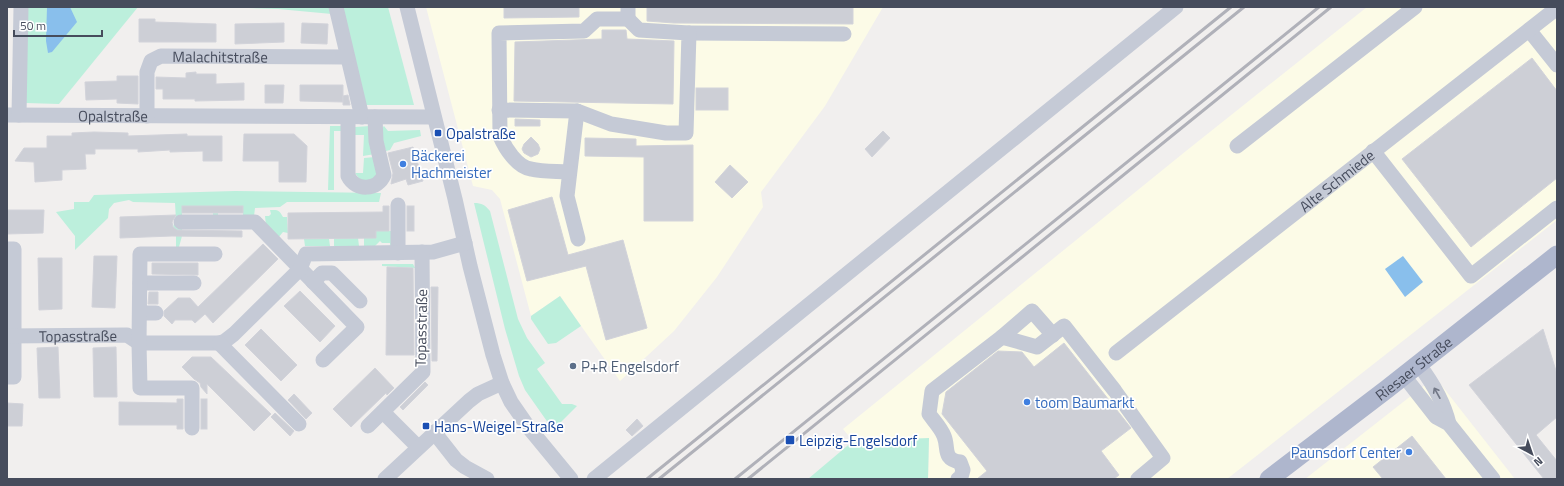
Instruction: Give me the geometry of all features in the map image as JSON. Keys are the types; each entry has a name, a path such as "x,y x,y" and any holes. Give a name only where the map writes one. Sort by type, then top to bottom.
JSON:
{"main road":[{"name":"Riesaer Straße","path":"1269,479 1419,365 1557,255"}],"street":[{"path":"13,115 14,51 21,7"},
{"path":"336,7 362,117"},
{"path":"407,7 493,355 502,383 518,413 571,479"},
{"path":"594,479 1176,7"},
{"path":"1237,146 1415,7"},
{"name":"Alte Schmiede","path":"1116,353 1557,8"},
{"path":"569,172 529,169 516,160 505,149 500,136 499,33 584,31 597,19 628,13 639,30 844,34"},
{"path":"1529,30 1557,66"},
{"path":"499,110 577,111 611,124 666,133 686,133 689,32"},
{"name":"Malachitstraße","path":"147,116 147,72 151,61 161,56 347,57"},
{"path":"577,111 567,196 578,239"},
{"name":"Opalstraße","path":"13,115 434,117"},
{"path":"1373,152 1471,276 1557,208"},
{"path":"398,205 398,253"},
{"path":"181,222 255,222 357,327 323,360"},
{"path":"299,424 219,343 225,341 234,334 300,269 306,254 433,252 465,243"},
{"path":"11,249 11,377"},
{"name":"Topasstraße","path":"368,426 423,372 422,252"},
{"name":"Topasstraße","path":"192,428 192,388 140,388 140,254 215,254"},
{"path":"313,282 322,273 332,273 360,301"},
{"path":"140,283 194,283"},
{"path":"958,479 961,477 963,470 960,462 949,457 945,451 944,437 929,414 932,391 1002,337 1032,311 1053,335"},
{"path":"140,313 156,313"},
{"path":"1002,337 1036,347 1064,326 1115,391 1162,458 1138,479"},
{"name":"Topasstraße","path":"10,335 127,335 139,343 219,343"},
{"path":"1419,365 1428,377 1446,409 1449,424"},
{"path":"1404,376 1436,418 1449,424 1493,479"},
{"path":"385,479 434,432 478,394 502,383"},
{"path":"383,412 418,447"},
{"path":"434,432 456,460 465,467 487,479"}],"shaded area":[{"path":"426,7 883,7 825,106 761,192 763,207 717,277 674,331 620,381 560,296 531,316 500,199 492,190 473,186"},
{"path":"1367,7 1557,7 1557,220 1227,479 928,479 929,439 853,441 843,429 1186,151"},
{"path":"1435,377 1515,479 1305,479"}],"green space":[{"path":"27,7 138,7 59,104 26,103"},
{"path":"218,7 331,7 332,14 278,9"},
{"path":"340,7 388,7 414,105 364,105"},
{"path":"330,126 346,126 345,131 334,131 334,190 328,190"},
{"path":"370,126 375,154 363,156 364,135 355,135 355,127"},
{"path":"384,126 388,131 420,130 421,136 394,143 390,150 386,151 382,141"},
{"path":"375,157 378,176 363,184 355,173 363,173 364,158"},
{"path":"235,191 381,193 379,202 287,202 280,207 255,208 254,216 243,216 243,206 218,206 218,216 213,216 213,206 182,206 182,236 179,247 176,248 176,235 172,234 176,220 175,203 133,202 129,200 114,203 109,209 108,218 75,250 75,236 56,212 74,209 74,202 89,202 94,195"},
{"path":"474,203 479,203 487,207 490,211 518,319 527,338 545,363 537,369 562,404 572,404 577,406 556,427 551,427 525,390 519,376 505,329"},
{"path":"270,210 278,211 283,217 287,217 288,233 283,232 278,238 266,226 265,216 269,216 271,214"},
{"path":"376,231 396,231 390,247 390,243 382,243 380,241 375,246 364,247 364,238"},
{"path":"334,238 358,238 359,246 334,246"},
{"path":"304,239 329,239 330,246 305,246"},
{"path":"382,264 413,264 415,268 382,266"},
{"path":"560,296 581,326 556,343 548,344 531,319 531,316"},
{"path":"929,438 928,479 808,479 853,441"}],"water":[{"path":"47,7 70,7 77,22 52,52 48,53 46,41"},
{"path":"1403,256 1423,282 1405,297 1385,269"}],"building":[{"path":"504,7 579,7 579,17 504,18"},
{"path":"647,7 853,7 853,24 674,23 647,21"},
{"path":"139,19 155,19 155,22 216,24 216,42 139,42"},
{"path":"284,23 284,42 235,44 235,24"},
{"path":"302,23 328,24 327,44 301,43"},
{"path":"602,30 626,30 627,39 674,41 673,104 514,101 515,42 602,39"},
{"path":"1532,58 1557,91 1557,178 1471,247 1402,159"},
{"path":"196,72 196,74 216,74 216,84 244,83 244,100 195,101 195,99 163,99 163,89 156,89 156,77 186,78 186,73"},
{"path":"117,76 138,76 138,104 117,103 117,99 86,100 85,82 117,81"},
{"path":"265,85 284,85 283,103 265,103"},
{"path":"300,85 343,85 343,102 300,101"},
{"path":"696,88 728,88 728,110 696,110"},
{"path":"348,95 350,105 343,105 343,96"},
{"path":"515,119 540,120 540,126 515,126"},
{"path":"883,131 890,138 872,157 865,149"},
{"path":"72,133 128,133 128,136 187,134 187,136 222,136 222,161 203,161 203,151 170,152 170,150 138,152 138,149 95,149 95,154 85,154 86,169 62,170 62,180 35,182 34,162 15,161 24,148 47,148 47,136 72,136"},
{"path":"244,134 294,134 307,146 306,182 279,182 279,161 243,161"},
{"path":"531,137 538,144 540,149 538,154 531,157 524,153 522,149 524,144"},
{"path":"585,138 636,139 636,146 693,145 693,221 644,221 644,157 585,156"},
{"path":"413,147 423,181 408,185 406,179 391,184 393,173 388,153"},
{"path":"730,165 748,182 732,198 715,182"},
{"path":"552,197 568,255 623,240 647,328 606,340 586,266 527,281 508,210"},
{"path":"182,206 243,206 243,213 182,213"},
{"path":"383,206 389,206 389,231 376,231 376,238 288,239 288,213 383,212"},
{"path":"407,206 414,206 414,231 407,231"},
{"path":"7,210 44,210 43,233 7,234"},
{"path":"176,215 172,222 173,227 177,230 242,231 242,237 172,236 120,238 120,217"},
{"path":"263,244 278,259 213,323 205,314 195,323 192,320 175,320 172,324 164,316 164,311 178,298 190,298 198,307"},
{"path":"94,256 117,256 115,308 92,307"},
{"path":"38,258 62,258 62,309 39,310"},
{"path":"152,263 198,263 198,275 152,274"},
{"path":"387,267 413,268 414,355 386,355"},
{"path":"431,287 438,287 437,361 432,361"},
{"path":"300,291 335,326 320,342 284,306"},
{"path":"149,292 158,292 158,304 148,304"},
{"path":"261,329 297,365 281,381 245,345"},
{"path":"1543,329 1557,374 1557,417 1536,435 1557,461 1557,479 1544,479 1469,385"},
{"name":"toom Baumarkt","path":"1064,343 1131,428 1101,451 1119,475 1114,479 977,479 987,471 942,414 946,392 998,351 1022,352 1034,367"},
{"path":"58,347 60,398 39,398 37,348"},
{"path":"116,347 117,397 94,397 93,348"},
{"path":"192,357 211,357 271,414 254,431 207,384 207,394 201,387 200,383 182,367"},
{"path":"375,368 394,388 387,395 386,393 351,427 333,409"},
{"path":"425,382 428,385 403,410 400,407"},
{"path":"294,394 312,413 306,419 288,400"},
{"path":"177,399 183,399 183,429 177,429 177,425 119,425 119,402 177,403"},
{"path":"201,399 207,399 207,429 201,429"},
{"path":"7,403 23,404 22,426 7,426"},
{"path":"275,413 294,431 290,436 271,417"},
{"path":"637,419 643,426 632,436 626,430"},
{"name":"Paunsdorf Center","path":"1412,436 1446,479 1383,479 1373,467"}],"railway":[{"path":"647,479 1231,7"},
{"path":"659,479 1244,7"},
{"path":"735,479 1319,7"},
{"path":"748,479 1331,7"}],"place":[{"name":"Opalstraße","path":"438,133"},
{"name":"Bäckerei Hachmeister","path":"403,164"},
{"name":"P+R Engelsdorf","path":"573,366"},
{"name":"toom Baumarkt","path":"1027,402"},
{"name":"Hans-Weigel-Straße","path":"426,426"},
{"name":"Leipzig-Engelsdorf","path":"790,440"},
{"name":"Paunsdorf Center","path":"1409,452"}]}
